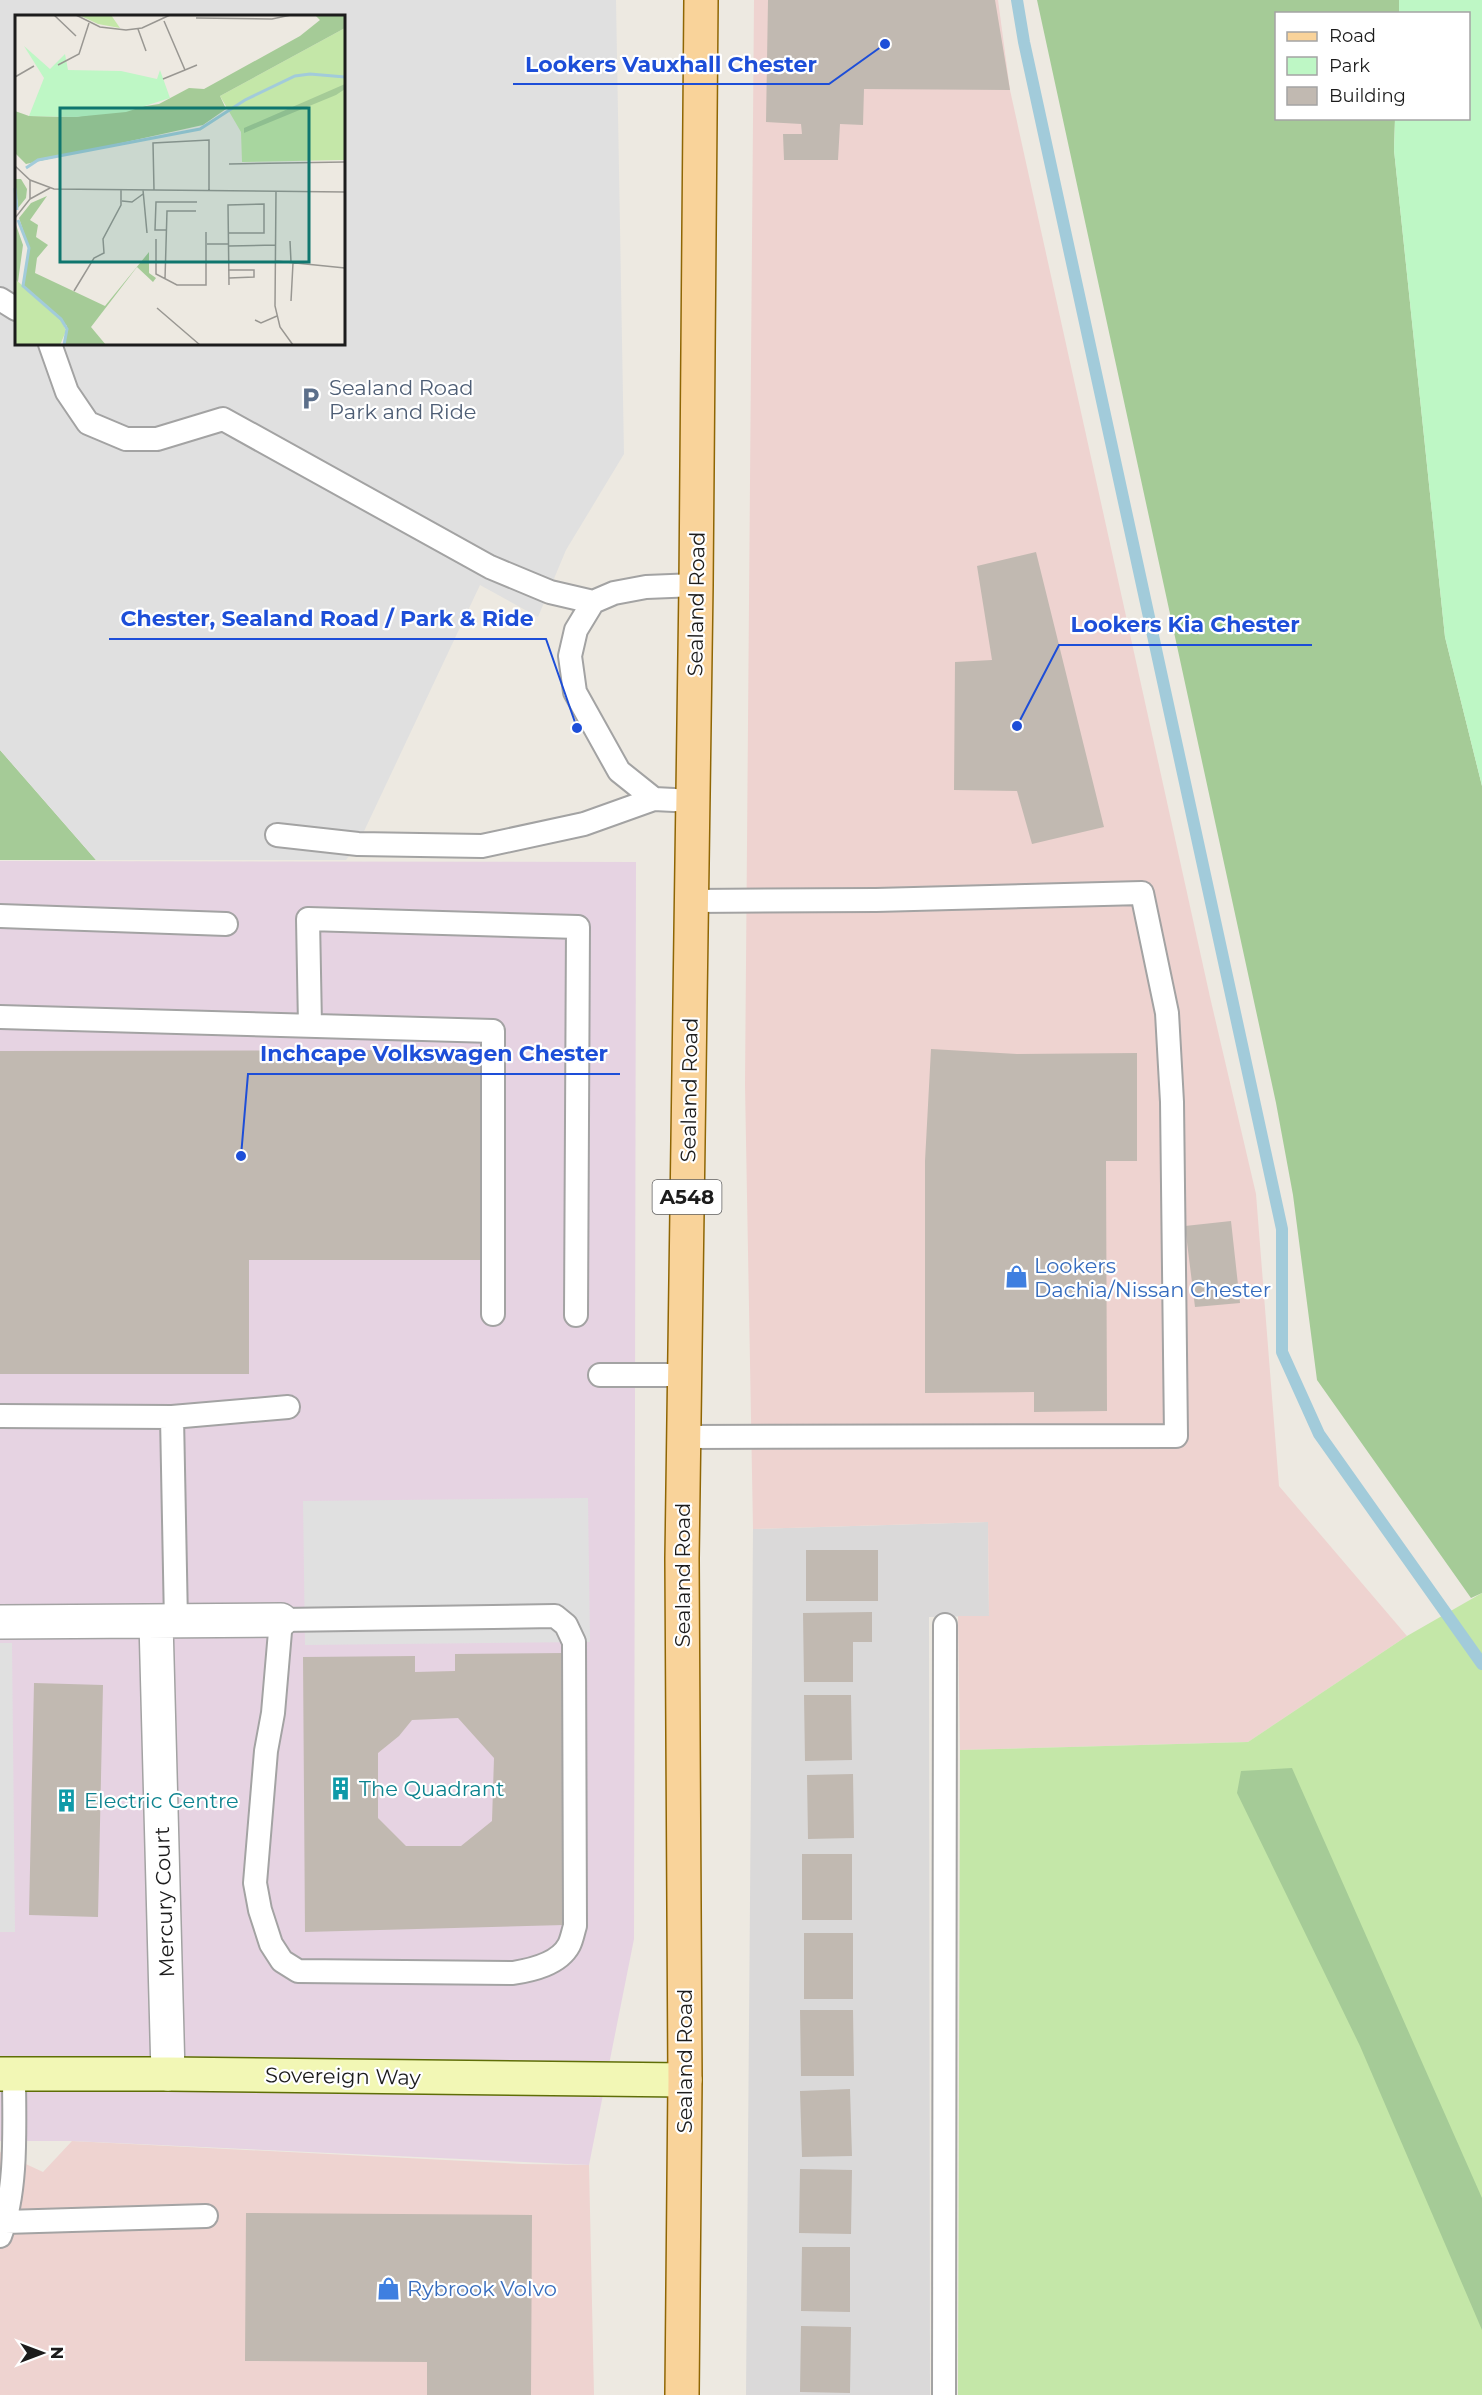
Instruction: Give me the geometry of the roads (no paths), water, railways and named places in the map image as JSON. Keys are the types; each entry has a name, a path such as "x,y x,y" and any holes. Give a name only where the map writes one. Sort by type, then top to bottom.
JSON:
{"main road":[{"name":"Sealand Road","path":"682,2395 685,2080 681,1559 696,585 701,0"}],"street":[{"path":"0,1622 281,1620"},
{"name":"Mercury Court","path":"166,1622 168,2074"},
{"name":"Sovereign Way","path":"7,2074 685,2080"}],"lane":[{"path":"0,299 15,308"},
{"path":"50,345 68,393 88,423 126,439 157,439 224,419 490,567 550,592 593,602"},
{"path":"654,799 619,771 575,692 570,656 576,630 593,602 614,592 645,587 696,585"},
{"path":"277,836 358,844 482,846 584,824 654,799 693,801"},
{"path":"683,1437 1176,1436 1172,1102 1167,1013 1142,893 876,900 691,901"},
{"path":"0,916 226,924"},
{"path":"310,1025 308,919 578,927 576,1315"},
{"path":"0,1017 493,1031 493,1314"},
{"path":"600,1375 684,1375"},
{"path":"0,1416 172,1417 288,1407"},
{"path":"166,1622 172,1417"},
{"path":"555,1616 566,1625 574,1642 575,1926 569,1946 557,1959 531,1970 513,1973 298,1971 282,1961 272,1944 260,1910 255,1883 281,1620 555,1616"},
{"path":"944,2395 945,1625"},
{"path":"7,2074 14,2152 3,2229 206,2216"}],"waterway":[{"path":"1017,0 1024,42 1282,1229 1282,1352 1319,1434 1482,1664"}],"place":[{"name":"Lookers Vauxhall Chester","path":"885,44"},
{"name":"Sealand Road Park and Ride","path":"311,399"},
{"name":"Lookers Kia Chester","path":"1017,726"},
{"name":"Chester, Sealand Road / Park & Ride","path":"577,728"},
{"name":"Inchcape Volkswagen Chester","path":"241,1156"},
{"name":"Lookers Dachia/Nissan Chester","path":"1016,1277"},
{"name":"The Quadrant","path":"341,1788"},
{"name":"Electric Centre","path":"66,1800"},
{"name":"Rybrook Volvo","path":"389,2288"}]}
